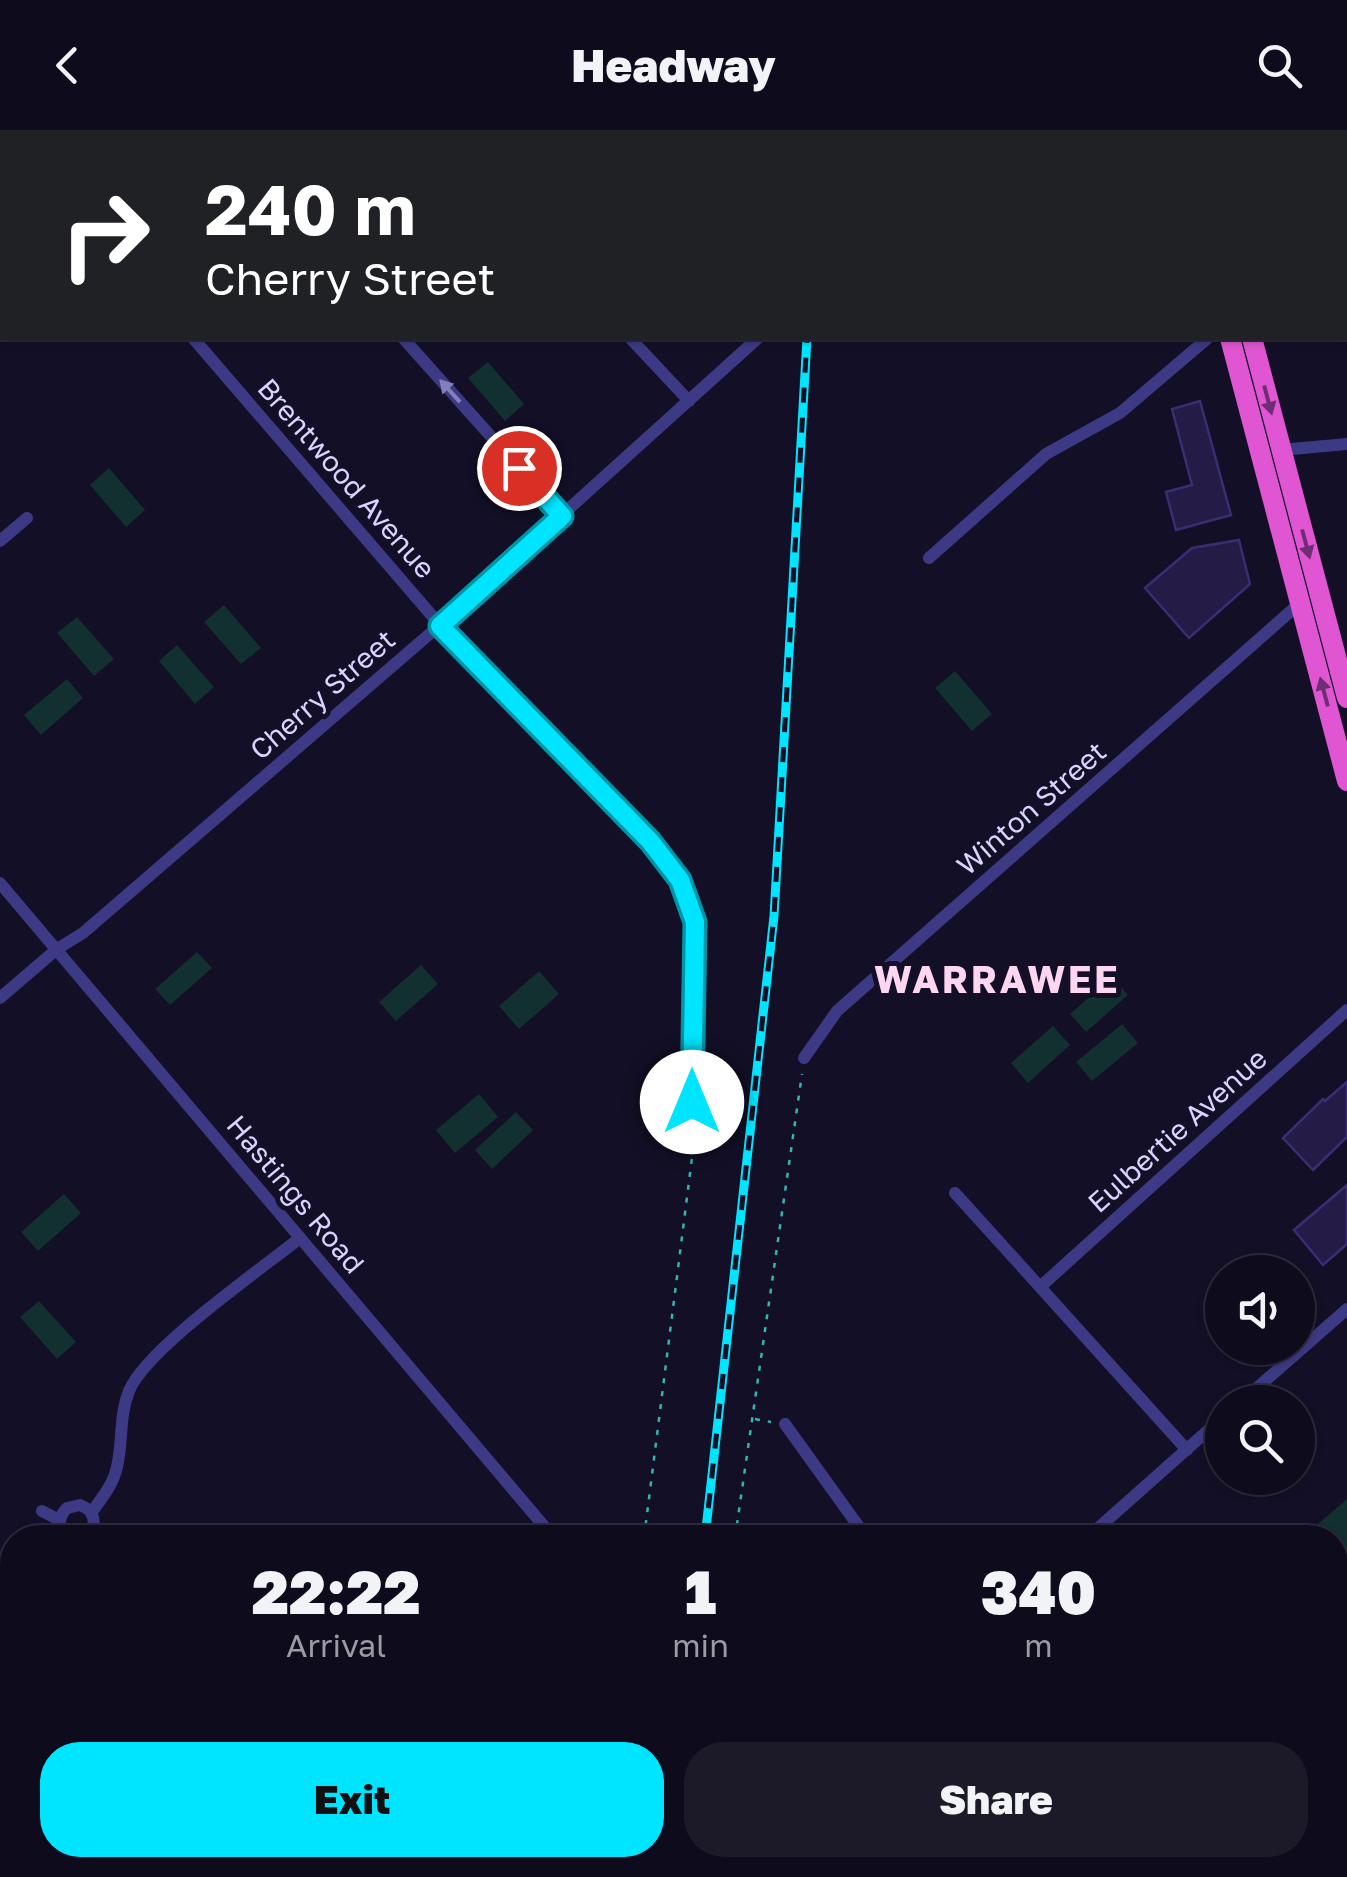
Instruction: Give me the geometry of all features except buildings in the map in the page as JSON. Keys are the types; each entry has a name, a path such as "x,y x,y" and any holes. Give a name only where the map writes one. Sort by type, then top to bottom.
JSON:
{"highway":[{"path":"1231,340 1347,781"},
{"path":"1253,340 1347,698"}],"street":[{"name":"Brentwood Avenue","path":"195,340 440,626 650,841 680,880 695,922 692,1102"},
{"path":"405,340 562,516"},
{"path":"632,340 689,401"},
{"name":"Cherry Street","path":"0,998 58,948 83,934 440,626 756,340"},
{"path":"930,558 1046,454 1120,413 1206,340"},
{"path":"1281,450 1347,444"},
{"path":"0,541 27,518"},
{"name":"Winton Street","path":"804,1058 836,1011 1300,603"},
{"name":"Hastings Road","path":"0,883 543,1525"},
{"name":"Eulbertie Avenue","path":"1040,1287 1347,1010"},
{"path":"956,1193 1187,1450"},
{"path":"92,1525 91,1513 110,1487 117,1468 121,1418 138,1374 172,1340 300,1238"},
{"path":"1260,1385 1347,1309"},
{"path":"785,1424 858,1525"},
{"path":"1101,1525 1205,1434"},
{"path":"61,1525 66,1508 75,1505 91,1513"},
{"path":"42,1512 60,1520"}],"path":[{"path":"737,1525 804,1058"},
{"path":"646,1525 698,1122 692,1102"},
{"path":"753,1419 785,1424"}],"green space":[{"path":"488,362 524,404 505,421 468,378"},
{"path":"109,468 145,510 126,527 90,485"},
{"path":"224,605 261,648 241,664 204,622"},
{"path":"77,617 114,659 94,676 57,633"},
{"path":"177,645 214,687 195,704 159,661"},
{"path":"955,671 992,714 972,731 935,688"},
{"path":"67,679 83,698 41,735 24,715"},
{"path":"197,952 212,968 170,1005 155,989"},
{"path":"421,965 438,984 396,1021 379,1002"},
{"path":"539,971 559,994 519,1029 499,1006"},
{"path":"1112,977 1128,995 1086,1032 1070,1014"},
{"path":"1122,1024 1138,1043 1092,1081 1076,1062"},
{"path":"1053,1026 1070,1045 1028,1083 1011,1063"},
{"path":"479,1094 498,1117 455,1153 436,1130"},
{"path":"516,1112 533,1130 492,1169 475,1150"},
{"path":"64,1194 81,1213 38,1251 21,1232"},
{"path":"39,1301 76,1342 57,1359 20,1317"},
{"path":"1347,1499 1347,1525 1317,1525"}],"railway":[{"path":"706,1525 774,916 807,340"}],"district":[{"name":"WARRAWEE","path":"997,978"}],"route":[{"path":"519,468 562,516 440,626 650,841 680,880 695,922 692,1102"}]}
